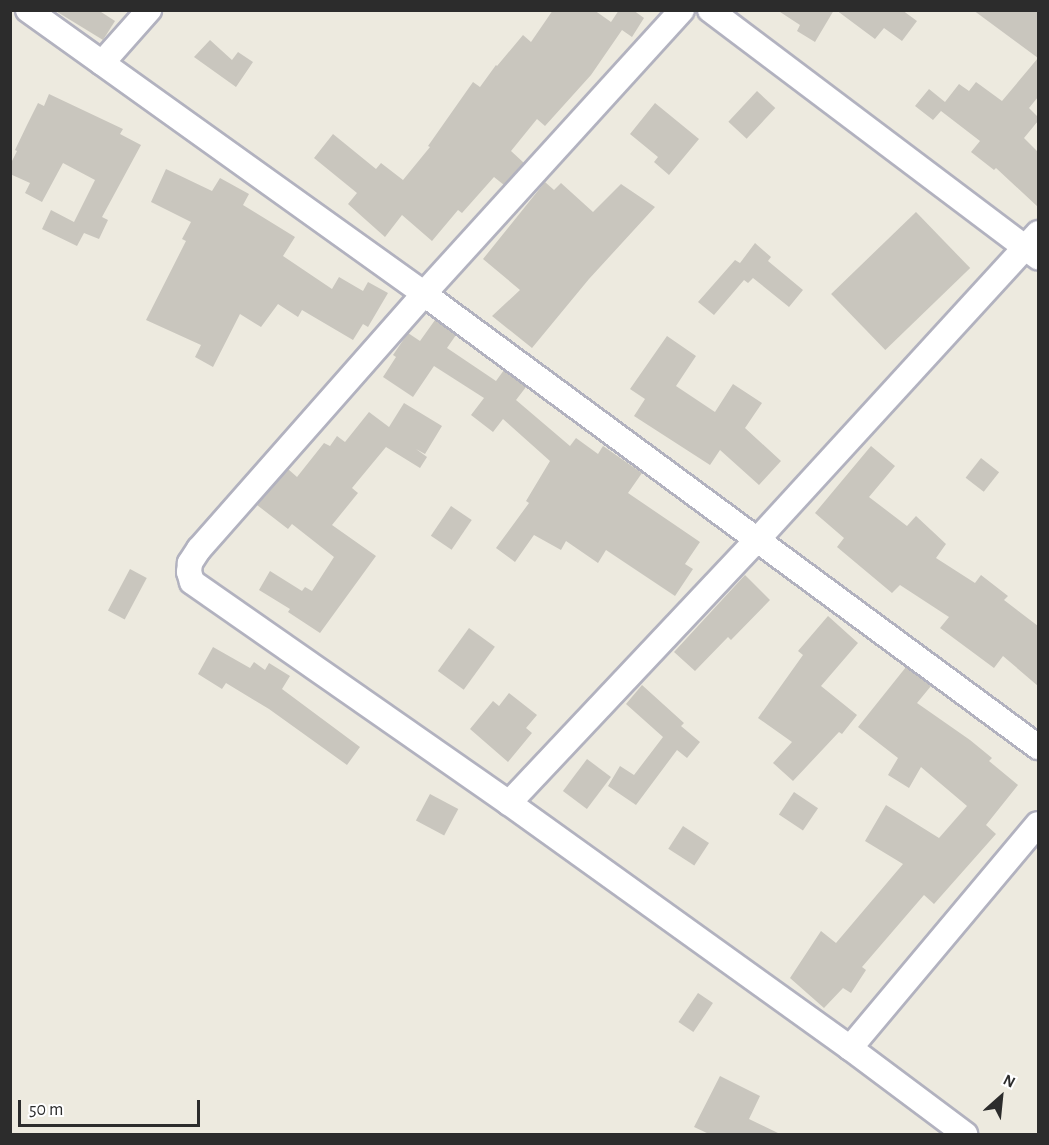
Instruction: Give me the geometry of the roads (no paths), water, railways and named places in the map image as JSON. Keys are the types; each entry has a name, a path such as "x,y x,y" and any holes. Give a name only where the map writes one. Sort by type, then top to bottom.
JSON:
{"street":[{"path":"28,10 424,294 1038,747"},
{"path":"102,63 149,10"},
{"path":"682,10 424,294 199,549 190,563 189,572 192,582 509,803 850,1048 965,1134"},
{"path":"509,803 1034,246 710,10"},
{"path":"850,1048 1038,825"}]}
